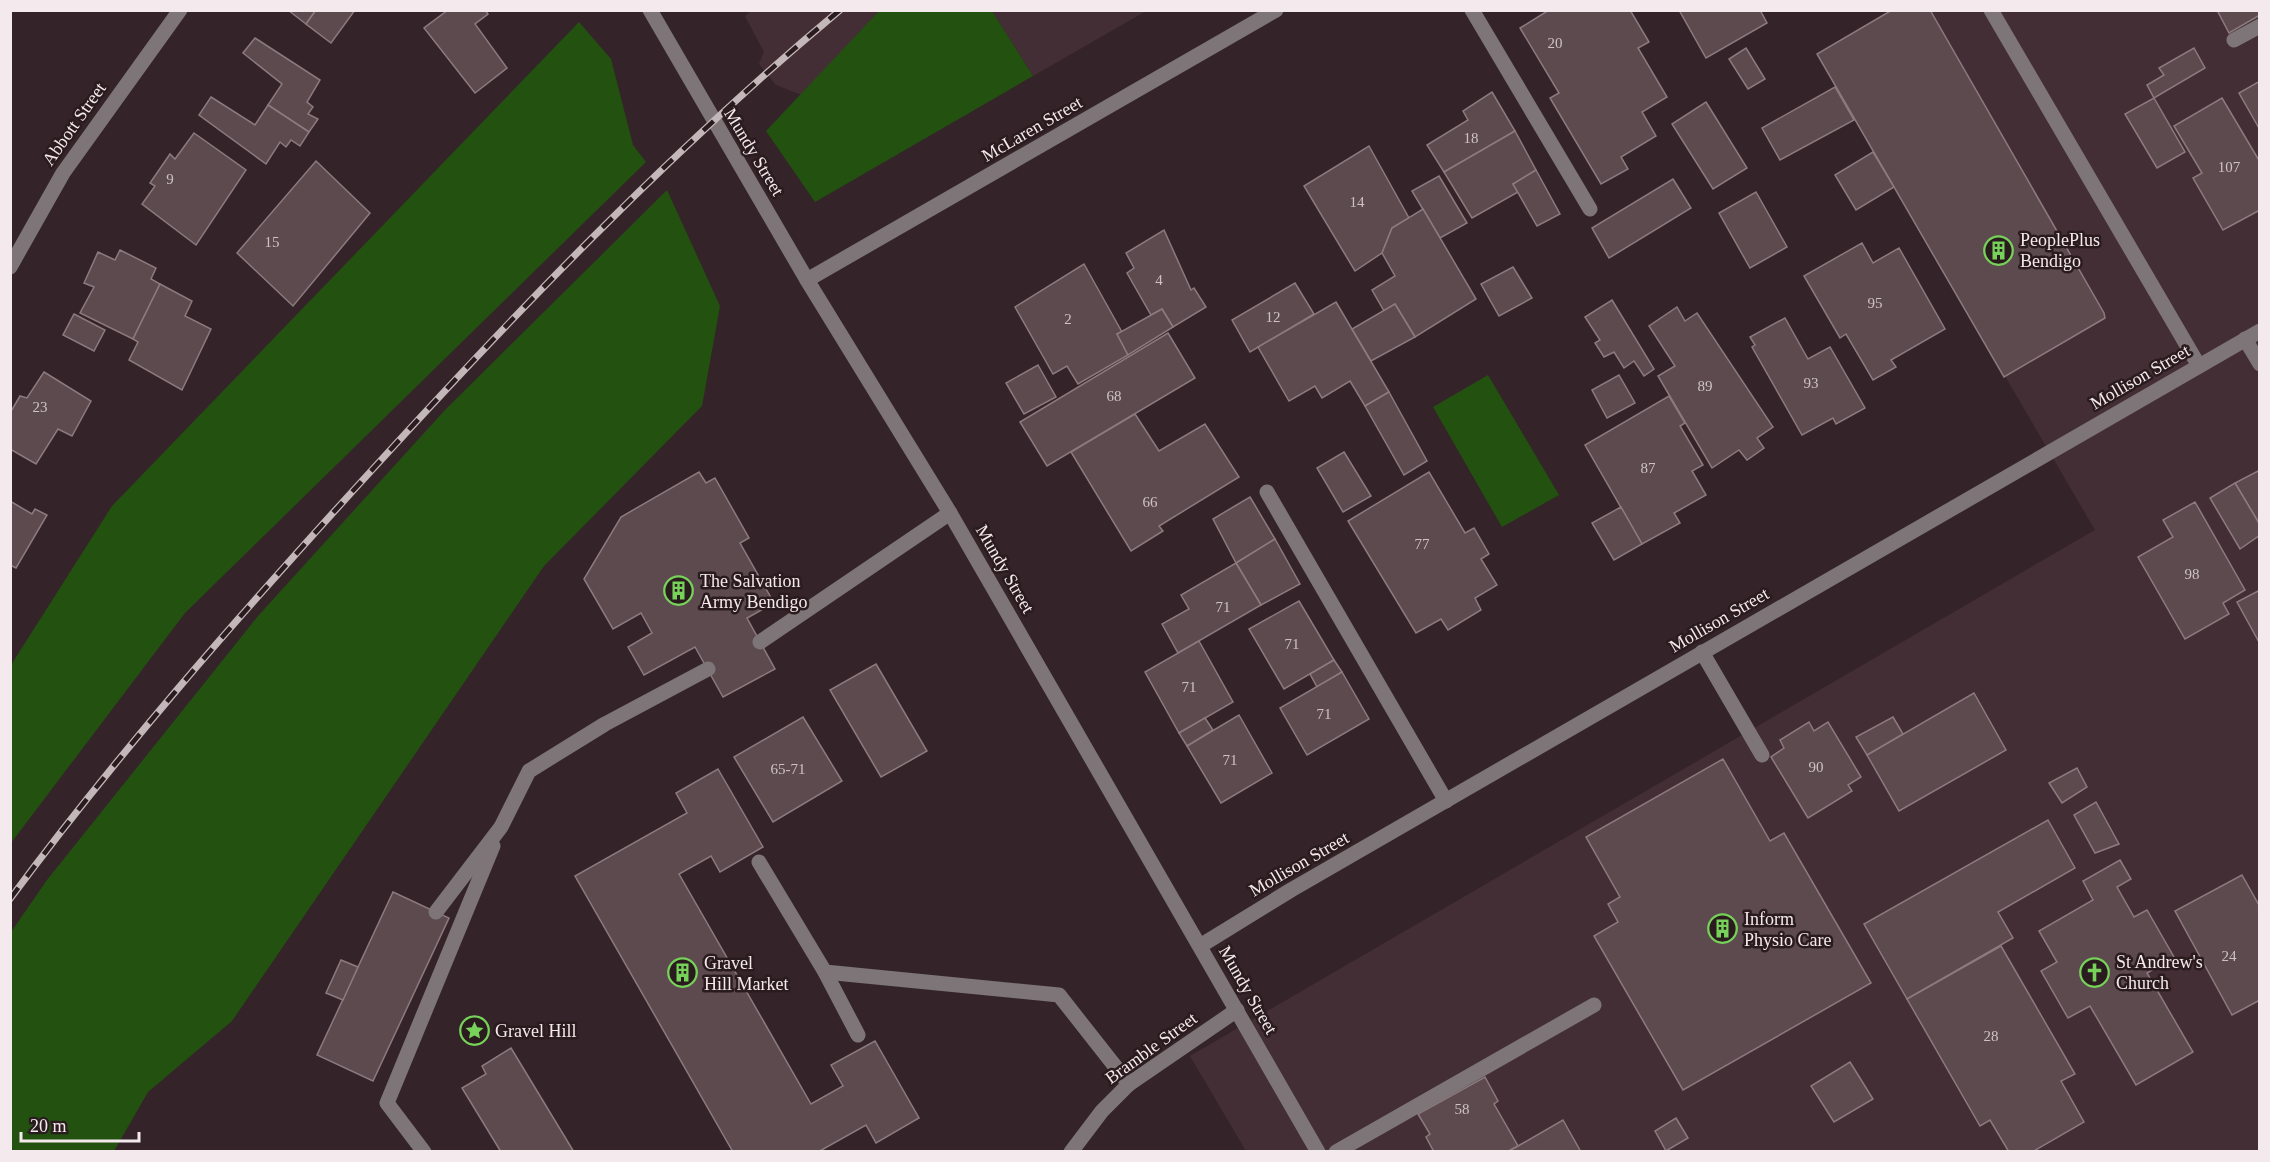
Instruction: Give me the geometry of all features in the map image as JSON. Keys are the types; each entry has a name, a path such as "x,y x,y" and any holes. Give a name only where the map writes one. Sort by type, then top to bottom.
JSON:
{"street":[{"name":"Abbott Street","path":"10,267 63,173 180,10"},
{"name":"Mundy Street","path":"650,10 807,280 950,513 1318,1152"},
{"name":"McLaren Street","path":"807,280 1276,10"},
{"path":"1472,10 1590,209"},
{"path":"1991,10 2199,366"},
{"path":"2234,40 2259,26"},
{"name":"Mollison Street","path":"1200,946 1702,652 2259,331"},
{"path":"2245,339 2259,364"},
{"path":"1267,492 1446,801"},
{"path":"760,642 950,513"},
{"path":"1702,652 1762,755"},
{"path":"424,1152 387,1103 501,826 529,771 605,724 708,669"},
{"path":"436,912 501,826"},
{"path":"759,862 825,972 858,1035"},
{"path":"825,972 1059,995 1129,1084"},
{"path":"1336,1152 1594,1005"},
{"name":"Bramble Street","path":"1071,1152 1102,1111 1129,1084 1237,1010"}],"shaded area":[{"path":"751,11 879,11 802,95 776,85 759,64 764,52 745,16"},
{"path":"992,11 1146,11 1033,76"},
{"path":"1892,11 2259,11 2259,1151 1246,1151 1190,1056 2095,530 1817,54"}],"green space":[{"path":"879,11 992,11 1033,76 815,202 766,131"},
{"path":"579,22 611,59 633,145 646,162 185,613 11,843 11,665 112,506"},
{"path":"667,190 720,306 702,406 544,566 232,1021 148,1092 114,1151 11,1151 11,932 47,880 258,616 444,411"},
{"path":"1488,375 1559,495 1502,527 1433,407"}],"building":[{"path":"288,10 316,10 306,24"},
{"path":"316,10 355,10 331,43 306,24"},
{"path":"448,10 485,10 488,14 475,24 507,68 475,93 424,28"},
{"path":"1549,10 1630,10 1649,42 1638,48 1667,97 1642,112 1656,136 1621,157 1628,169 1601,184 1550,98 1559,93 1520,28"},
{"path":"1679,10 1760,10 1767,23 1706,58"},
{"name":"PeoplePlus Bendigo","path":"1892,10 1930,10 2104,313 2105,318 2004,377 1817,54"},
{"path":"2217,10 2260,10 2260,15 2229,33"},
{"path":"255,38 320,80 307,102 313,107 308,114 318,119 309,132 268,105 282,84 243,53"},
{"path":"1746,48 1765,79 1748,89 1729,59"},
{"path":"2194,48 2205,68 2154,98 2147,85 2164,75 2159,68"},
{"path":"2260,81 2260,130 2239,93"},
{"path":"1835,87 1854,120 1780,160 1762,128"},
{"path":"1492,92 1515,131 1444,172 1427,145 1468,120 1463,111"},
{"path":"211,97 255,125 268,105 309,132 300,146 291,140 286,147 280,142 266,164 199,115"},
{"path":"2154,98 2185,152 2157,168 2125,114"},
{"path":"2222,98 2260,162 2260,210 2223,230 2193,178 2202,173 2174,126"},
{"path":"1706,102 1747,168 1713,189 1672,124"},
{"path":"1515,131 1536,170 1513,184 1518,192 1472,218 1444,172"},
{"path":"194,133 246,170 196,245 142,204 155,186 150,183 170,154 175,159"},
{"path":"1369,146 1409,218 1392,228 1382,253 1355,271 1304,186"},
{"path":"1873,152 1894,187 1856,210 1835,175"},
{"path":"316,161 370,213 293,306 237,253"},
{"path":"1536,170 1560,214 1537,226 1513,184"},
{"path":"1439,176 1467,223 1440,238 1412,191"},
{"path":"1673,179 1691,208 1609,258 1592,228"},
{"path":"1756,192 1787,247 1750,268 1719,213"},
{"path":"1423,209 1476,299 1415,337 1395,304 1384,311 1372,290 1395,276 1382,253 1392,228"},
{"path":"1164,230 1191,290 1194,288 1206,307 1173,327 1162,309 1151,315 1127,273 1134,268 1126,253"},
{"path":"1862,243 1873,263 1899,248 1945,329 1891,360 1896,367 1873,380 1846,334 1840,338 1804,276"},
{"path":"120,250 156,268 151,279 160,284 133,339 80,313 94,287 84,283 98,252 115,260"},
{"path":"1084,264 1122,332 1117,334 1128,355 1078,384 1067,366 1053,374 1015,307"},
{"path":"1513,267 1532,298 1499,316 1481,284"},
{"path":"1295,283 1314,314 1250,352 1232,320"},
{"path":"160,284 192,301 185,316 211,329 182,390 129,360 138,342 133,339"},
{"path":"1612,300 1654,369 1644,376 1634,361 1624,368 1614,352 1604,357 1595,343 1600,340 1585,317"},
{"path":"1336,302 1389,392 1365,406 1350,381 1322,398 1315,386 1289,401 1258,347"},
{"path":"1395,304 1415,337 1371,361 1352,329"},
{"path":"1677,307 1685,321 1697,313 1773,427 1757,438 1764,448 1747,460 1739,450 1712,468 1658,376 1675,366 1649,326"},
{"path":"1162,309 1173,327 1128,355 1117,334"},
{"path":"74,314 105,330 94,351 63,335"},
{"path":"1785,318 1808,359 1830,347 1865,408 1836,424 1833,418 1802,435 1752,347 1755,345 1750,337"},
{"path":"1168,333 1195,378 1047,466 1020,422"},
{"path":"1038,365 1056,397 1024,414 1006,383"},
{"path":"44,372 91,401 72,436 58,429 36,464 10,449 10,413 20,396 27,398"},
{"path":"1619,375 1635,403 1607,418 1592,390"},
{"path":"1389,392 1427,461 1404,475 1365,406"},
{"path":"1669,396 1685,423 1680,426 1703,465 1692,471 1706,495 1674,513 1680,523 1642,544 1585,445"},
{"path":"1135,414 1159,451 1205,424 1239,477 1159,526 1163,531 1131,551 1071,452"},
{"path":"1344,452 1371,496 1343,512 1317,468"},
{"path":"2260,470 2260,525 2235,483"},
{"name":"The Salvation Army Bendigo","path":"699,472 706,483 715,478 749,538 740,543 774,603 747,618 775,669 723,697 695,647 644,675 628,647 652,633 641,613 613,629 584,579 621,517"},
{"path":"1429,472 1465,533 1474,528 1489,554 1481,559 1497,585 1475,598 1481,610 1448,630 1441,619 1416,633 1348,521"},
{"path":"2235,483 2260,525 2260,535 2240,549 2210,498"},
{"path":"1250,497 1275,539 1236,563 1213,519"},
{"path":"10,501 32,514 35,509 47,515 16,568 10,565"},
{"path":"2195,502 2245,590 2223,603 2229,614 2185,639 2138,557 2173,537 2163,520"},
{"path":"1621,507 1642,544 1614,560 1592,523"},
{"path":"1275,539 1300,584 1261,605 1236,563"},
{"path":"1236,563 1261,605 1178,653 1162,624 1189,609 1181,595"},
{"path":"2260,590 2260,644 2237,602"},
{"path":"1299,601 1334,660 1284,689 1249,629"},
{"path":"1199,641 1233,702 1179,733 1145,672"},
{"path":"1334,660 1342,672 1317,687 1310,674"},
{"path":"876,664 927,751 881,777 830,690"},
{"path":"1342,672 1369,719 1307,755 1280,708"},
{"path":"1974,693 2006,750 1899,811 1867,755"},
{"path":"1239,715 1272,773 1221,803 1187,746"},
{"path":"803,717 842,781 773,822 734,757"},
{"path":"1893,717 1903,734 1867,755 1856,737"},
{"path":"1205,718 1213,730 1187,746 1179,733"},
{"path":"1809,722 1814,731 1828,722 1861,777 1848,785 1852,791 1808,818 1771,757 1784,748 1780,740"},
{"name":"Inform Physio Care","path":"1723,759 1770,841 1784,833 1871,983 1683,1090 1594,936 1618,922 1608,904 1620,897 1586,837"},
{"path":"2077,768 2087,787 2062,803 2049,783"},
{"name":"Gravel Hill Market","path":"718,769 763,847 720,872 711,856 679,874 811,1104 843,1086 831,1065 875,1041 919,1118 876,1143 866,1125 818,1152 733,1152 575,876 687,813 676,793"},
{"path":"2096,802 2119,844 2095,853 2074,815"},
{"path":"2048,820 2075,868 1998,912 2013,938 1907,999 1864,924"},
{"name":"St Andrew's Church","path":"2120,860 2131,879 2117,887 2134,917 2147,910 2174,957 2147,973 2193,1052 2136,1085 2090,1006 2068,1018 2041,971 2057,962 2039,931 2093,900 2083,881"},
{"path":"2242,875 2260,907 2260,1000 2232,1015 2175,911"},
{"path":"393,892 449,918 373,1081 317,1055"},
{"path":"2001,946 2075,1074 2061,1081 2084,1122 2032,1152 2009,1152 1990,1120 1980,1126 1907,999"},
{"path":"341,960 358,967 343,1000 326,993"},
{"path":"511,1048 574,1152 501,1152 462,1088 486,1074 482,1066"},
{"path":"1850,1062 1873,1099 1834,1122 1811,1086"},
{"path":"1485,1077 1498,1101 1494,1104 1518,1146 1507,1152 1434,1152 1426,1137 1430,1134 1418,1114"},
{"path":"1676,1118 1688,1138 1666,1151 1655,1131"},
{"path":"1563,1120 1581,1152 1507,1152 1518,1146"}],"railway":[{"path":"10,899 93,791 180,686 315,533 475,358 652,179 713,121 840,10"}],"place":[{"name":"PeoplePlus Bendigo","path":"1999,250"},
{"name":"The Salvation Army Bendigo","path":"679,591"},
{"name":"Inform Physio Care","path":"1723,929"},
{"name":"St Andrew's Church","path":"2095,972"},
{"name":"Gravel Hill Market","path":"683,973"},
{"name":"Gravel Hill","path":"474,1031"}]}
